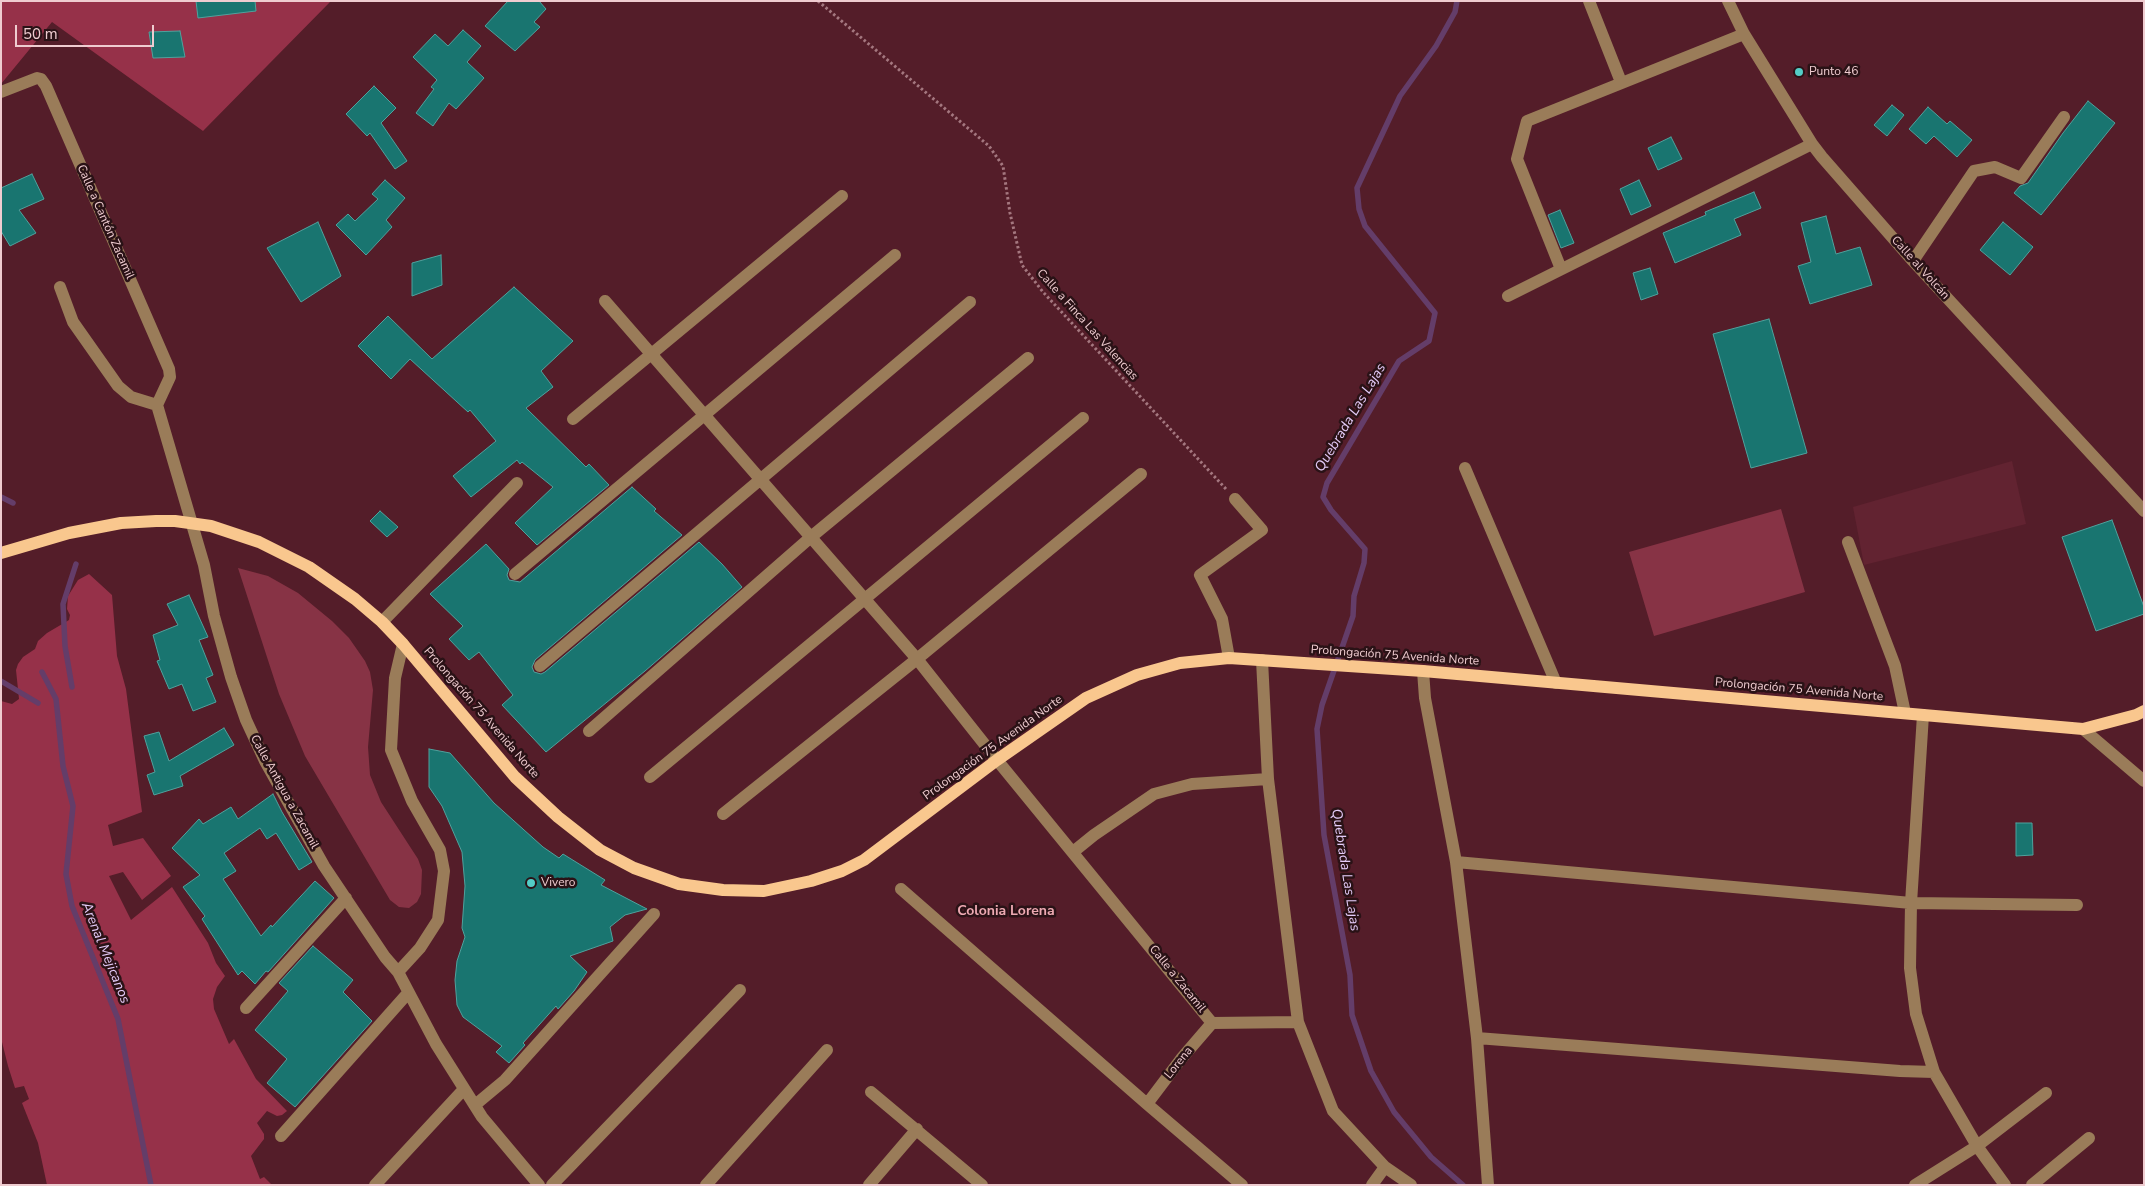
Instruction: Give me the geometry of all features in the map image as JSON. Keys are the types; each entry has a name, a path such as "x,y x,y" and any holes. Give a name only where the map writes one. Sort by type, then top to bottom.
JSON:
{"main road":[{"name":"Prolongación 75 Avenida Norte","path":"1,553 69,533 121,523 175,522 211,526 259,542 309,567 356,599 382,622 403,644 515,777 558,817 600,850 634,868 679,884 723,890 764,891 811,881 842,871 864,860 997,760 1086,698 1137,675 1180,663 1229,658 1358,666 2083,729 2136,715 2144,711"}],"street":[{"path":"1589,1 1621,82"},
{"name":"Calle al Volcán","path":"1728,1 1744,34 1812,144 1913,261 2144,510"},
{"path":"1561,268 1518,158 1527,121 1744,34"},
{"name":"Calle a Cantón Zacamil","path":"1,92 37,78 41,79 46,86 169,370 170,377 157,405"},
{"path":"1913,261 1974,171 1995,167 2021,178 2064,117"},
{"path":"1508,296 1812,144"},
{"path":"573,419 842,196"},
{"path":"516,574 895,255"},
{"path":"60,287 73,322 118,386 131,397 157,405"},
{"name":"Calle a Zacamil","path":"605,301 917,659 1212,1023 1298,1022"},
{"path":"540,666 970,302"},
{"path":"589,731 811,537 1028,358"},
{"name":"Calle Antigua a Zacamil","path":"157,405 204,565 214,616 246,720 279,789 324,866 398,972 408,993 482,1117 539,1185"},
{"path":"650,777 1083,418"},
{"path":"1465,468 1556,683"},
{"path":"723,814 917,659 1140,474"},
{"path":"382,622 517,483"},
{"path":"1229,658 1222,619 1200,576 1262,530 1235,499"},
{"path":"1848,542 1894,666 1905,713"},
{"path":"398,972 420,948 438,920 444,871 440,850 412,801 391,750 395,678 403,644"},
{"path":"1262,660 1268,779 1298,1022 1333,1112 1385,1167 1411,1185"},
{"path":"1423,671 1425,698 1456,862 1477,1038 1488,1185"},
{"path":"1922,715 1911,903 1910,968 1916,1014 1934,1072 1976,1146 2006,1185"},
{"path":"2083,729 2144,782"},
{"path":"1073,852 1094,835 1154,794 1192,784 1268,779"},
{"path":"1456,862 1911,903 2077,905"},
{"path":"901,889 1242,1185"},
{"path":"246,1008 346,898"},
{"path":"475,1105 505,1080 654,914"},
{"path":"552,1185 740,990"},
{"path":"282,1136 408,993"},
{"name":"Lorena","path":"1147,1104 1181,1059 1212,1023"},
{"path":"1477,1038 1900,1071 1934,1072"},
{"path":"706,1185 827,1050"},
{"path":"375,1185 464,1089"},
{"path":"871,1092 982,1185"},
{"path":"1914,1185 1976,1146 2046,1093"},
{"path":"869,1185 916,1129"},
{"path":"2032,1185 2089,1138"},
{"path":"1372,1185 1385,1167"}],"path":[{"name":"Calle a Finca Las Valencias","path":"818,1 989,146 1003,166 1010,213 1022,265 1042,292 1235,499"}],"shaded area":[{"path":"1,1 331,1 203,131 52,22 1,84"},
{"path":"2012,461 2026,524 1864,565 1853,507"},
{"path":"1781,509 1805,592 1654,636 1629,552"},
{"path":"238,568 268,576 298,593 349,638 365,661 370,672 373,690 368,747 370,775 381,802 418,859 422,870 421,894 417,902 409,908 399,907 390,900 305,756 279,694"},
{"path":"89,574 112,595 117,656 126,689 142,812 108,825 113,846 143,838 171,876 142,900 123,872 109,876 131,920 172,887 208,943 216,963 225,976 217,987 213,999 214,1009 229,1044 234,1039 256,1079 287,1111 277,1116 267,1111 257,1123 264,1134 264,1139 251,1156 260,1179 264,1177 272,1185 47,1185 38,1143 22,1103 29,1099 24,1086 15,1088 8,1066 1,1038 1,701 12,704 19,699 16,670 18,664 23,657 35,649 38,641 47,633 69,620 70,615 67,609 68,596 78,580"}],"building":[{"path":"196,1 255,1 256,11 198,18"},
{"path":"508,1 539,1 546,9 534,22 540,27 515,51 485,26"},
{"path":"463,30 481,46 467,62 484,78 456,109 449,103 433,126 416,113 434,89 431,87 437,80 413,57 435,34 448,46"},
{"path":"180,31 185,57 153,58 149,32"},
{"path":"374,86 396,108 381,123 407,161 395,169 370,133 367,136 346,114"},
{"path":"2088,101 2115,123 2041,215 2014,193 2020,186 2028,183"},
{"path":"1892,105 1904,115 1887,136 1874,125"},
{"path":"1928,107 1947,124 1950,121 1972,140 1957,157 1934,136 1926,144 1909,129"},
{"path":"1671,137 1682,159 1658,170 1648,148"},
{"path":"32,174 44,199 19,210 36,233 10,246 1,231 1,188"},
{"path":"385,180 405,198 386,220 392,227 366,255 336,225 348,214 355,221 378,199 372,194"},
{"path":"1639,180 1651,206 1631,215 1620,189"},
{"path":"1754,192 1761,208 1734,219 1741,235 1675,263 1663,233 1706,215 1705,212"},
{"path":"1560,210 1574,243 1561,248 1548,215"},
{"path":"1826,216 1836,254 1860,247 1872,285 1810,304 1798,266 1811,262 1801,223"},
{"path":"318,222 341,276 301,302 267,248"},
{"path":"2003,222 2033,247 2010,275 1980,250"},
{"path":"441,255 442,285 412,296 412,263"},
{"path":"1650,268 1658,294 1641,300 1633,273"},
{"path":"514,287 573,341 541,371 553,387 526,408 586,467 589,464 609,485 537,545 515,523 553,487 517,460 471,497 453,476 496,441 470,410 468,412 410,359 391,379 358,346 388,316 432,359"},
{"path":"1769,319 1807,453 1751,468 1713,334"},
{"path":"632,487 656,509 654,511 682,535 535,660 532,667 534,672 541,674 545,672 699,542 742,587 645,671 546,752 502,705 513,695 479,652 469,660 449,639 463,626 430,594 486,544 509,569 507,575 509,580 520,582"},
{"path":"380,511 398,527 387,537 370,521"},
{"path":"2112,520 2144,607 2144,614 2096,631 2062,537"},
{"path":"189,595 208,637 199,640 213,675 206,678 216,702 193,711 182,684 169,689 157,661 160,660 153,635 178,625 167,604"},
{"path":"224,728 234,745 180,776 183,786 154,795 147,775 155,772 144,736 159,732 169,761"},
{"name":"Vivero","path":"429,749 450,753 494,803 543,847 559,858 563,854 605,880 601,885 647,909 625,915 610,927 613,941 570,956 587,972 574,991 558,1009 556,1006 523,1043 525,1045 509,1063 496,1052 502,1046 463,1017 457,1005 455,980 457,961 465,937 462,928 465,886 462,852 442,806 429,787"},
{"path":"273,794 312,862 299,870 276,833 267,839 260,828 224,853 236,871 223,879 261,936 271,925 272,927 315,881 334,898 255,984 242,971 238,975 202,919 205,916 183,887 200,875 172,848 199,819 203,824 231,807 238,819"},
{"path":"2016,823 2032,823 2033,855 2016,856"},
{"path":"313,946 353,980 343,992 372,1021 295,1107 267,1083 287,1059 255,1030 288,991 279,983"}],"waterway":[{"name":"Quebrada Las Lajas","path":"1457,1 1455,12 1436,46 1400,96 1357,188 1359,209 1365,226 1435,313 1429,341 1399,361 1327,483 1323,497 1331,510 1365,549 1364,563 1354,596 1353,616 1322,705 1317,729 1324,835 1350,975 1352,1015 1371,1071 1394,1112 1431,1157 1463,1185"},
{"path":"1,497 13,503"},
{"path":"72,687 65,646 63,604 76,564"},
{"name":"Arenal Mejicanos","path":"42,672 56,699 63,766 73,806 66,874 72,906 118,1019 151,1185"},
{"path":"1,681 38,703"}],"place":[{"name":"Punto 46","path":"1799,72"},
{"name":"Vivero","path":"531,883"}],"district":[{"name":"Colonia Lorena","path":"1006,912"}]}
